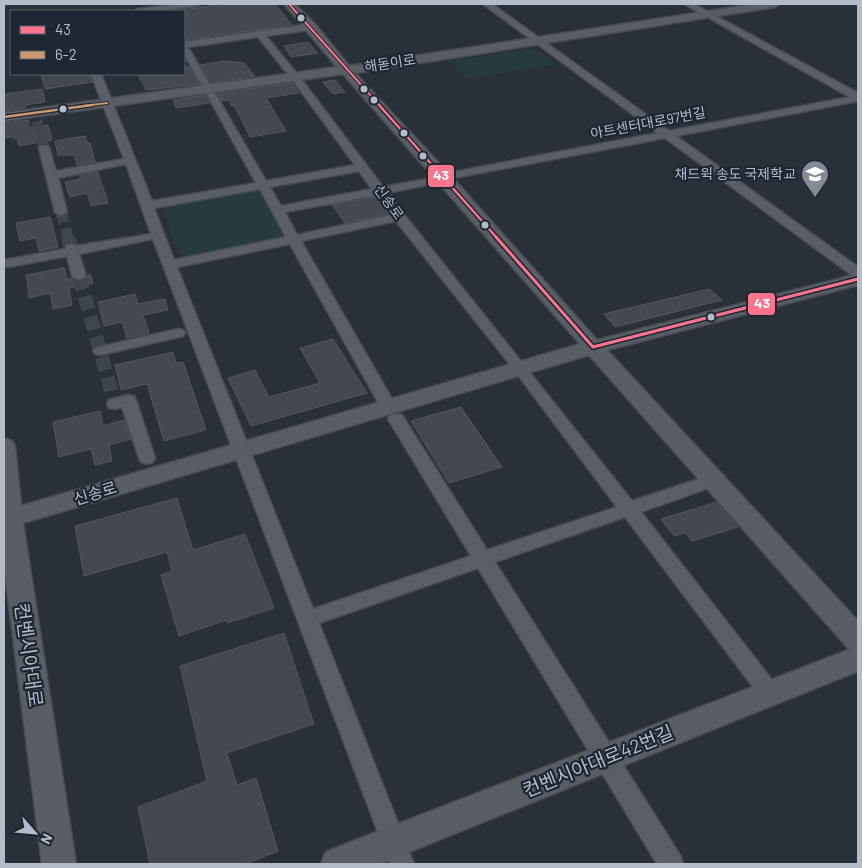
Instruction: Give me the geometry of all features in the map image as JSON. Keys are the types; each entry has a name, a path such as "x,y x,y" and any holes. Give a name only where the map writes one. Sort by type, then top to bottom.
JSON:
{"street":[{"path":"160,10 197,4"},
{"path":"289,4 311,27 346,70 858,640"},
{"path":"487,4 858,273"},
{"path":"688,4 858,97"},
{"name":"해돋이로","path":"4,117 107,103 208,86 346,70 774,4"},
{"path":"185,47 311,27"},
{"name":"신송로","path":"260,34 295,77 399,217 520,368"},
{"path":"185,49 392,412 671,864"},
{"path":"96,75 134,172 149,205 170,265 398,854"},
{"name":"아트센터대로97번길","path":"443,177 858,97"},
{"path":"44,148 61,212"},
{"path":"50,176 122,162"},
{"path":"149,205 362,166"},
{"path":"278,210 427,182"},
{"path":"170,265 399,217"},
{"path":"8,263 148,237"},
{"path":"71,248 79,276"},
{"name":"신송로","path":"7,519 241,450 392,412 520,368 594,347 858,279"},
{"path":"100,352 178,333"},
{"path":"520,368 769,692"},
{"path":"115,404 128,400 147,458"},
{"name":"컨벤시아대로","path":"4,446 7,519 59,864"},
{"path":"308,619 714,480"},
{"name":"컨벤시아대로42번길","path":"338,864 398,854 606,757 769,692 858,659"}],"green space":[{"path":"529,49 539,50 557,64 467,79 448,61"},
{"path":"258,189 285,237 189,256 179,254 163,210 166,206"}],"building":[{"path":"223,4 275,4 292,25 185,40 184,10"},
{"path":"308,42 318,53 291,57 284,46"},
{"path":"225,61 244,63 255,76 211,83 200,65"},
{"path":"185,67 189,67 200,84 146,90 138,75 185,75"},
{"path":"41,75 89,75 92,82 45,89"},
{"path":"335,80 345,92 333,94 323,82"},
{"path":"292,83 299,93 266,98 286,131 250,137 234,105 232,106 229,100 222,101 217,93"},
{"path":"42,89 45,102 25,105 25,108 4,111 4,94"},
{"path":"205,95 209,103 176,108 173,100"},
{"path":"28,120 30,128 48,125 52,140 19,146 17,138 4,138 4,123"},
{"path":"85,136 87,143 90,143 95,162 77,165 74,155 58,155 55,141"},
{"path":"98,172 108,203 91,206 87,193 70,197 65,182 80,179 80,175"},
{"path":"376,197 388,214 345,223 332,205"},
{"path":"50,217 58,247 39,251 36,238 20,241 16,223"},
{"path":"64,268 67,279 71,278 80,282 90,274 93,283 69,288 72,305 53,309 50,293 29,298 26,275"},
{"path":"709,289 722,300 615,327 604,314"},
{"path":"135,294 138,304 165,299 168,310 143,315 149,333 127,338 122,322 104,326 98,302"},
{"path":"333,339 367,393 251,426 228,378 255,370 269,397 320,383 300,348"},
{"path":"173,352 176,363 183,362 206,430 164,441 147,384 121,390 115,365"},
{"path":"461,407 502,467 449,483 411,421"},
{"path":"100,411 103,426 124,420 131,439 109,445 112,461 95,465 91,449 59,457 53,422"},
{"path":"177,498 193,550 245,534 274,608 228,623 227,620 179,636 161,575 172,571 167,552 84,576 75,526"},
{"path":"717,502 738,527 692,541 685,533 674,536 661,519"},
{"path":"284,633 314,724 227,753 237,785 256,778 278,851 246,864 150,864 138,807 207,781 180,666"}],"tunnel":[{"path":"37,121 44,148"},
{"path":"61,212 68,238"},
{"path":"68,237 71,248"},
{"path":"79,276 115,404"}],"transit line":[{"name":"43","path":"289,4 593,347"},
{"name":"6-2","path":"4,117 107,103"},
{"name":"43","path":"593,347 858,279"}],"place":[{"name":"채드윅 송도 국제학교","path":"815,198"}]}
